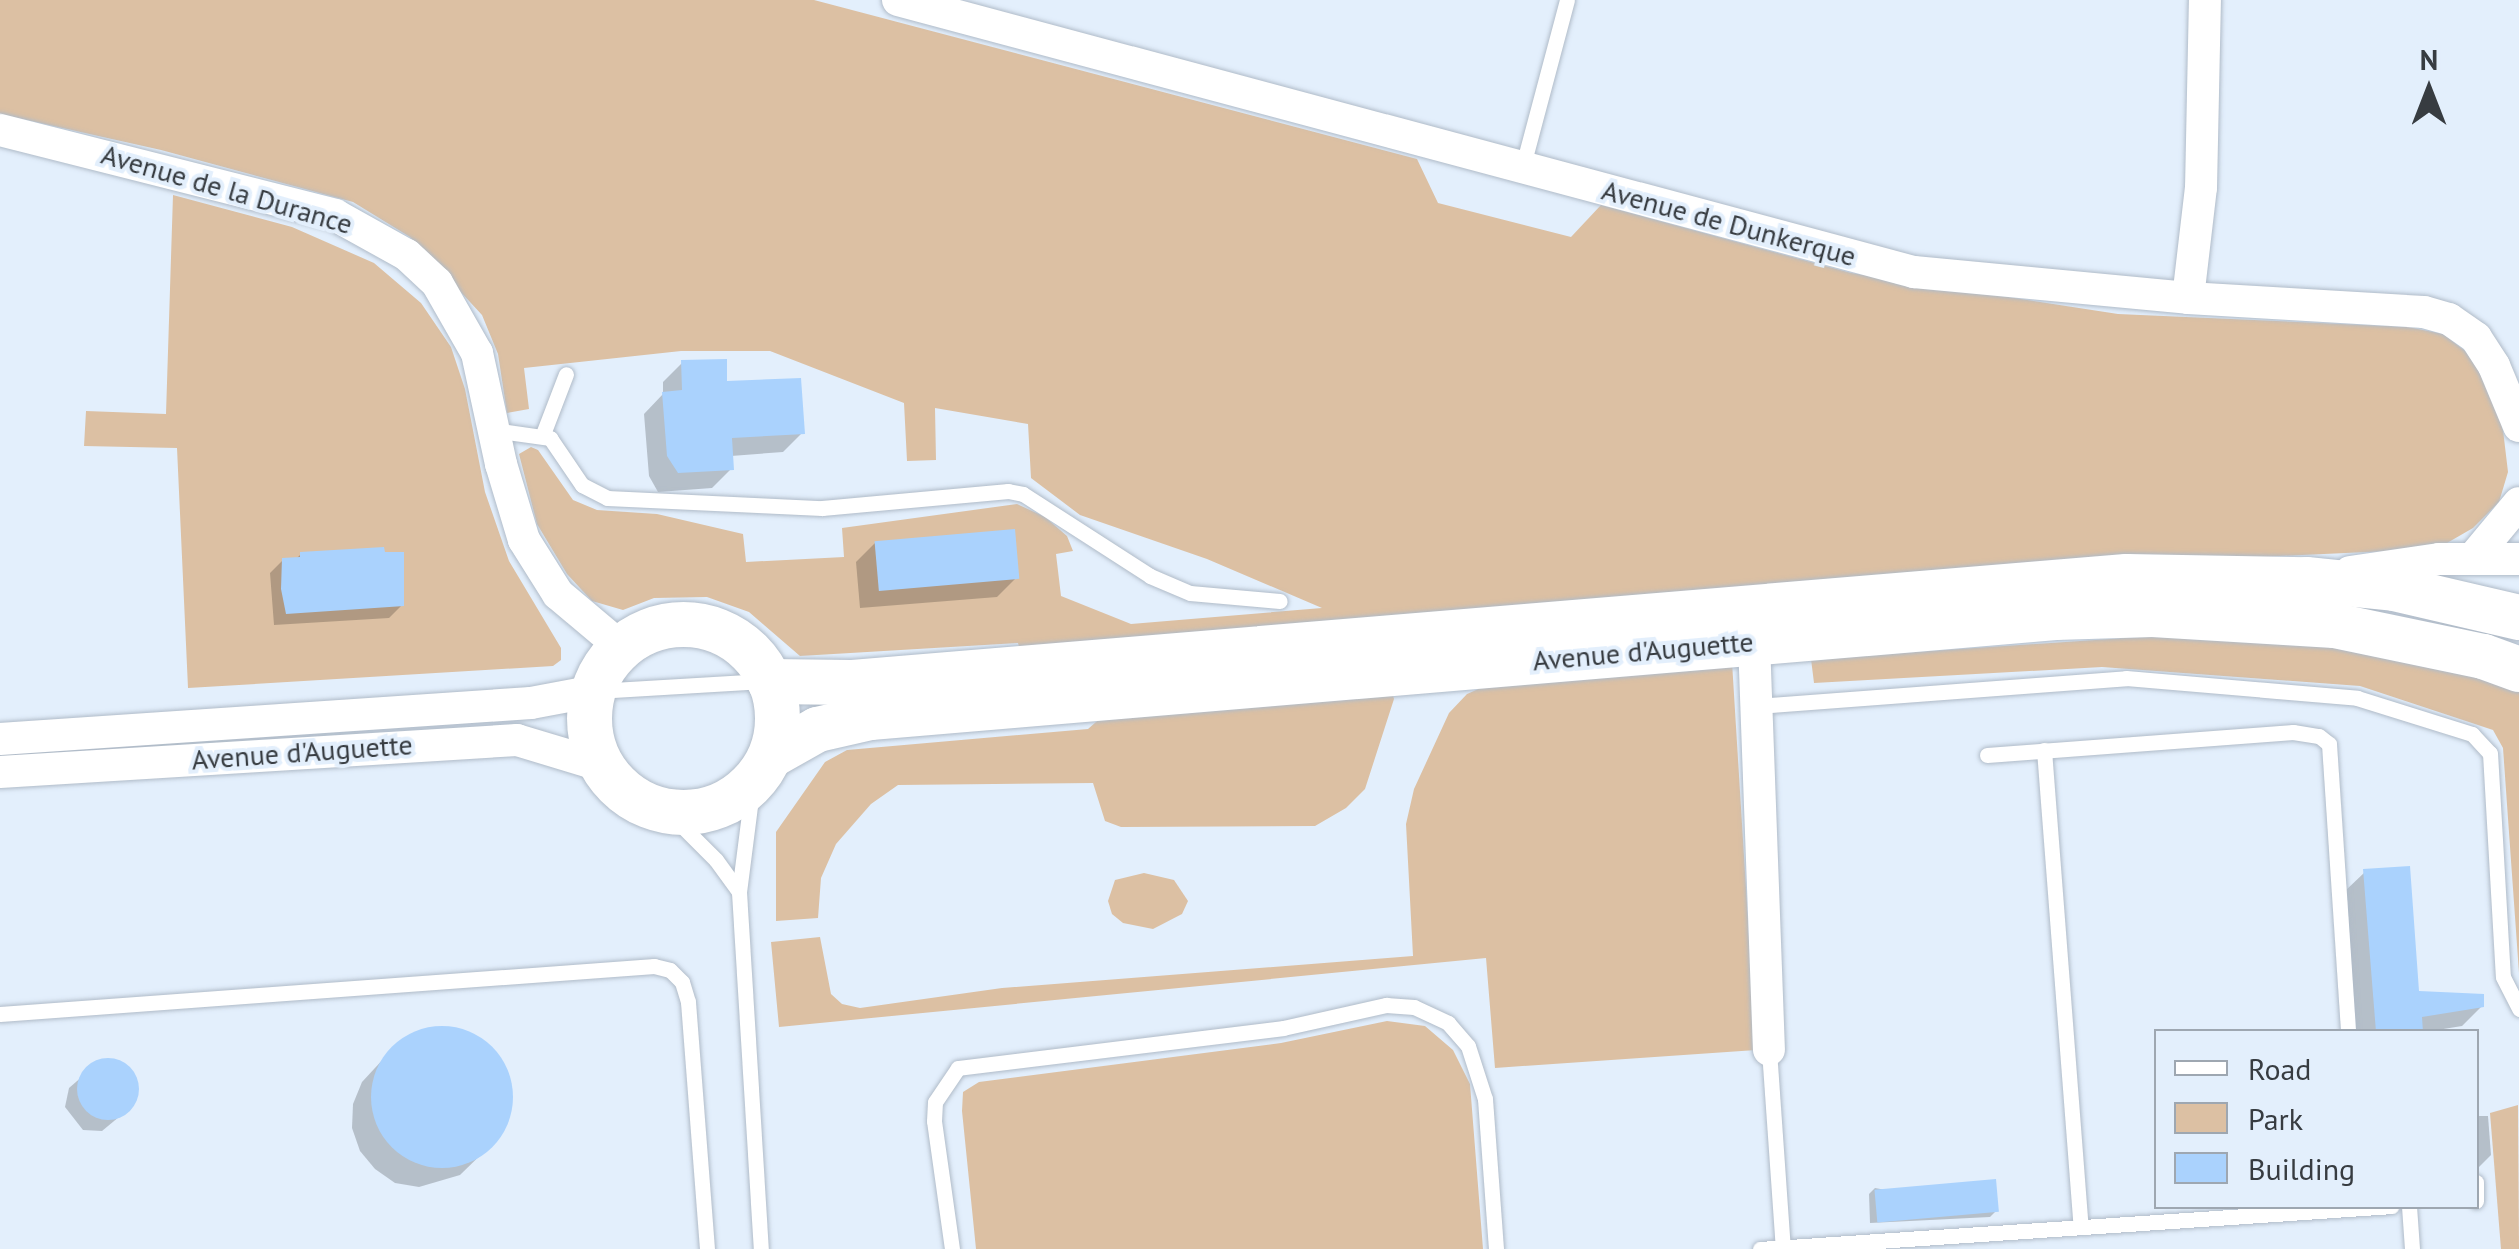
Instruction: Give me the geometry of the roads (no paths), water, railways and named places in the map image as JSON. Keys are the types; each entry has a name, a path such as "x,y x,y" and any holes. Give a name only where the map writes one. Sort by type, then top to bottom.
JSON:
{"main road":[{"name":"Avenue d'Auguette","path":"769,680 852,682 2060,579 2215,575 2306,579 2394,588 2519,617"},
{"name":"Avenue d'Auguette","path":"669,812 716,808 817,729 870,717 2055,616 2152,614 2334,626 2465,652 2519,670"},
{"path":"669,812 625,794 600,765 592,745 588,712 600,672 621,647 653,629 677,624 710,628 734,638 758,660 777,703 777,736 762,769"}],"street":[{"name":"Avenue de Dunkerque","path":"898,0 1914,272 2188,298 2397,308 2449,320 2476,338 2494,366 2519,426"},
{"path":"2188,298 2201,188 2205,0"},
{"name":"Avenue de la Durance","path":"0,130 278,198 374,232 437,284 476,353 492,430 524,540 558,594 621,647"},
{"path":"2474,557 2519,504"},
{"path":"2306,579 2410,562 2474,557 2519,560"},
{"path":"1754,642 1769,1050"},
{"name":"Avenue d'Auguette","path":"0,739 531,703 595,691"},
{"name":"Avenue d'Auguette","path":"0,772 517,740 600,765"}],"lane":[{"path":"1522,168 1566,0"},
{"path":"543,434 566,374"},
{"path":"492,430 543,434 550,438 582,485 606,498 822,508 1008,490 1040,501 1150,576 1190,593 1280,601"},
{"path":"1756,706 2126,678 2356,698 2472,734 2490,753 2503,977 2519,1009"},
{"path":"595,691 769,680"},
{"path":"1988,754 2293,732 2318,736 2330,744 2348,1029"},
{"path":"2044,750 2081,1228"},
{"path":"761,1249 739,892 762,769"},
{"path":"669,812 716,860 739,892"},
{"path":"0,1014 654,966 670,970 682,982 688,1002 707,1249"},
{"path":"952,1249 934,1122 935,1102 958,1068 1284,1028 1386,1006 1414,1007 1448,1023 1468,1046 1485,1099 1496,1249"},
{"path":"1769,1050 1783,1248"},
{"path":"1760,1249 2345,1209"},
{"path":"2409,1209 2412,1249"}]}
